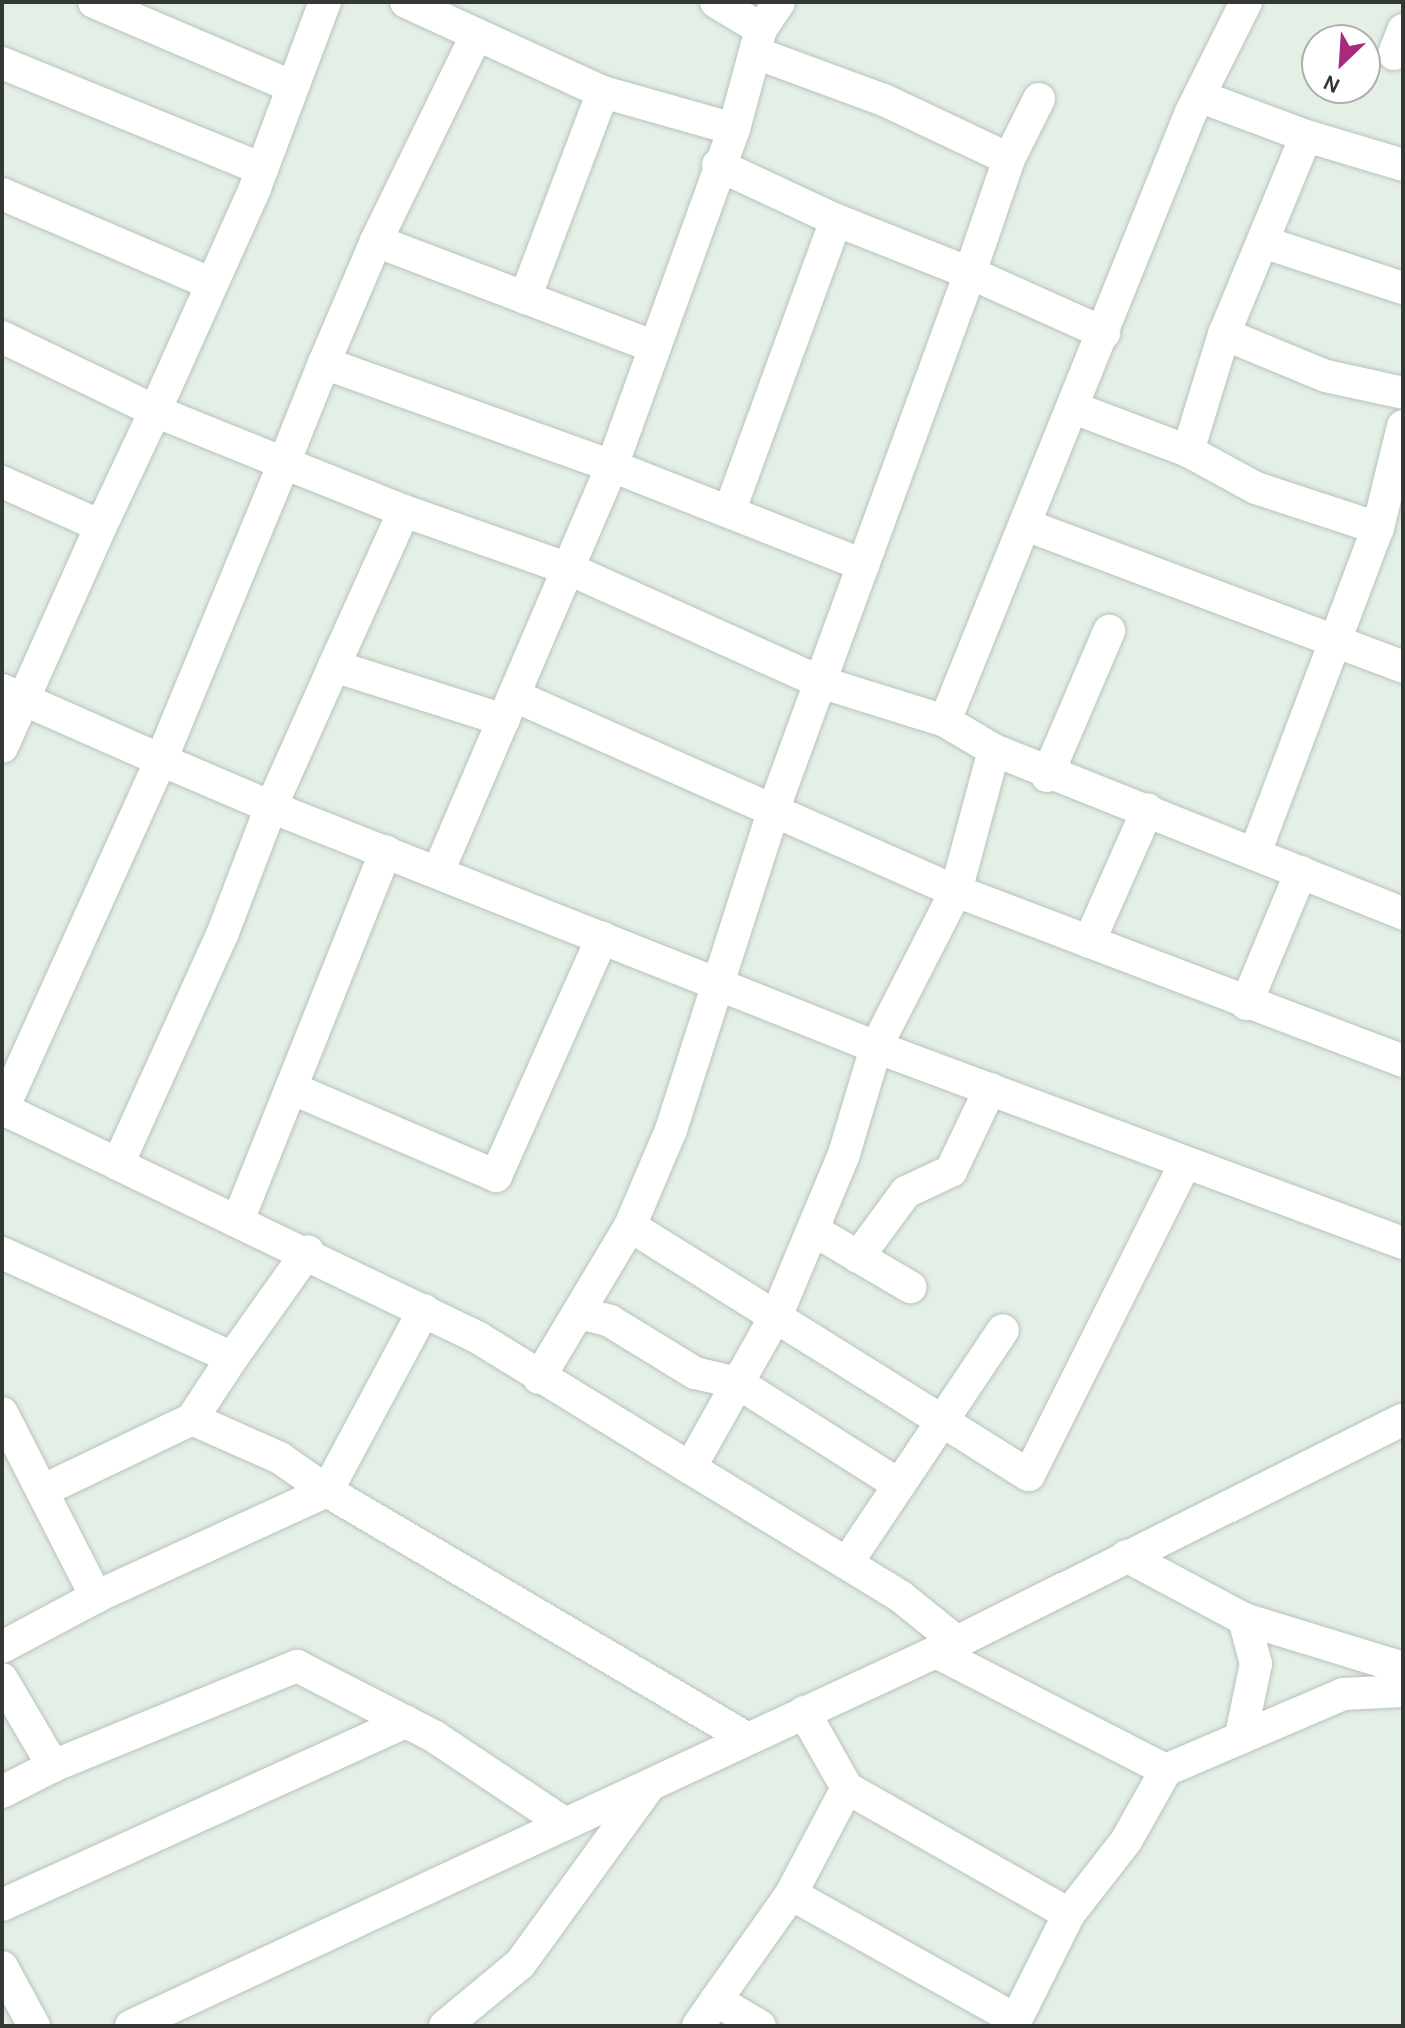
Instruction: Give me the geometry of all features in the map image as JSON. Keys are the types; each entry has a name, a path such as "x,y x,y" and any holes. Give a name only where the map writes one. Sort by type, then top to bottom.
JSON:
{"street":[{"path":"94,2 293,87"},
{"path":"2,747 12,696 101,526 155,411 262,169 325,2"},
{"path":"716,2 768,22 884,100 1009,159"},
{"path":"945,721 1237,4"},
{"path":"419,5 603,92 734,129"},
{"path":"438,872 612,466 652,346 734,129 768,22"},
{"path":"477,34 376,241 161,760 2,1110 239,1218 424,1310 847,1563 947,1647 1166,1770"},
{"path":"2,63 262,169"},
{"path":"525,298 603,92"},
{"path":"1199,96 1306,136 1403,165"},
{"path":"539,1378 630,1226 671,1130 775,806 1009,159 1039,99"},
{"path":"1188,451 1224,334 1266,243 1306,136"},
{"path":"718,165 836,220 970,273 1104,333"},
{"path":"2,194 212,284"},
{"path":"729,512 836,220"},
{"path":"376,241 652,346"},
{"path":"1266,243 1403,288"},
{"path":"1224,334 1326,376 1403,393"},
{"path":"2,337 155,411 404,511 569,569 820,682 945,721 1047,776 1148,809 1403,914"},
{"path":"324,363 612,466 863,565"},
{"path":"1074,408 1188,451 1256,488 1378,528"},
{"path":"1255,853 1378,528 1403,426"},
{"path":"2,482 101,526"},
{"path":"118,1164 222,935 271,807 404,511"},
{"path":"1026,525 1403,667"},
{"path":"1047,776 1109,631"},
{"path":"334,666 509,708 775,806 956,891 1246,1004 1403,1061"},
{"path":"12,696 271,807 876,1047 1403,1243"},
{"path":"690,1468 773,1321 813,1230 876,1047 956,891 994,750"},
{"path":"1089,942 1148,809"},
{"path":"239,1218 386,851"},
{"path":"1246,1004 1301,872"},
{"path":"291,1088 496,1176 602,938"},
{"path":"858,1257 906,1192 951,1171 990,1089"},
{"path":"630,1226 773,1321 1022,1473 1037,1471 1185,1163"},
{"path":"813,1230 910,1287"},
{"path":"42,1491 192,1419 308,1251"},
{"path":"2,1253 232,1358"},
{"path":"2,1647 96,1597 327,1491 424,1310"},
{"path":"579,1313 610,1321 695,1373 738,1383 896,1483"},
{"path":"847,1563 938,1420 1003,1330"},
{"path":"2,1413 96,1597"},
{"path":"192,1419 280,1458 327,1491 746,1738"},
{"path":"131,2026 947,1647 1403,1420"},
{"path":"1126,1556 1244,1619 1403,1668"},
{"path":"1241,1735 1256,1664 1244,1619"},
{"path":"2,1792 53,1766 297,1666 406,1722 564,1823"},
{"path":"2,1679 53,1766"},
{"path":"791,1894 1014,2023 1069,1914 1126,1841 1166,1770 1241,1735 1343,1694 1403,1691"},
{"path":"804,1712 847,1788 1069,1914"},
{"path":"2,1905 406,1722"},
{"path":"445,2026 520,1964 652,1782"},
{"path":"698,2026 791,1894 847,1788"},
{"path":"2,1967 34,2026"},
{"path":"716,2000 760,2026"}]}
